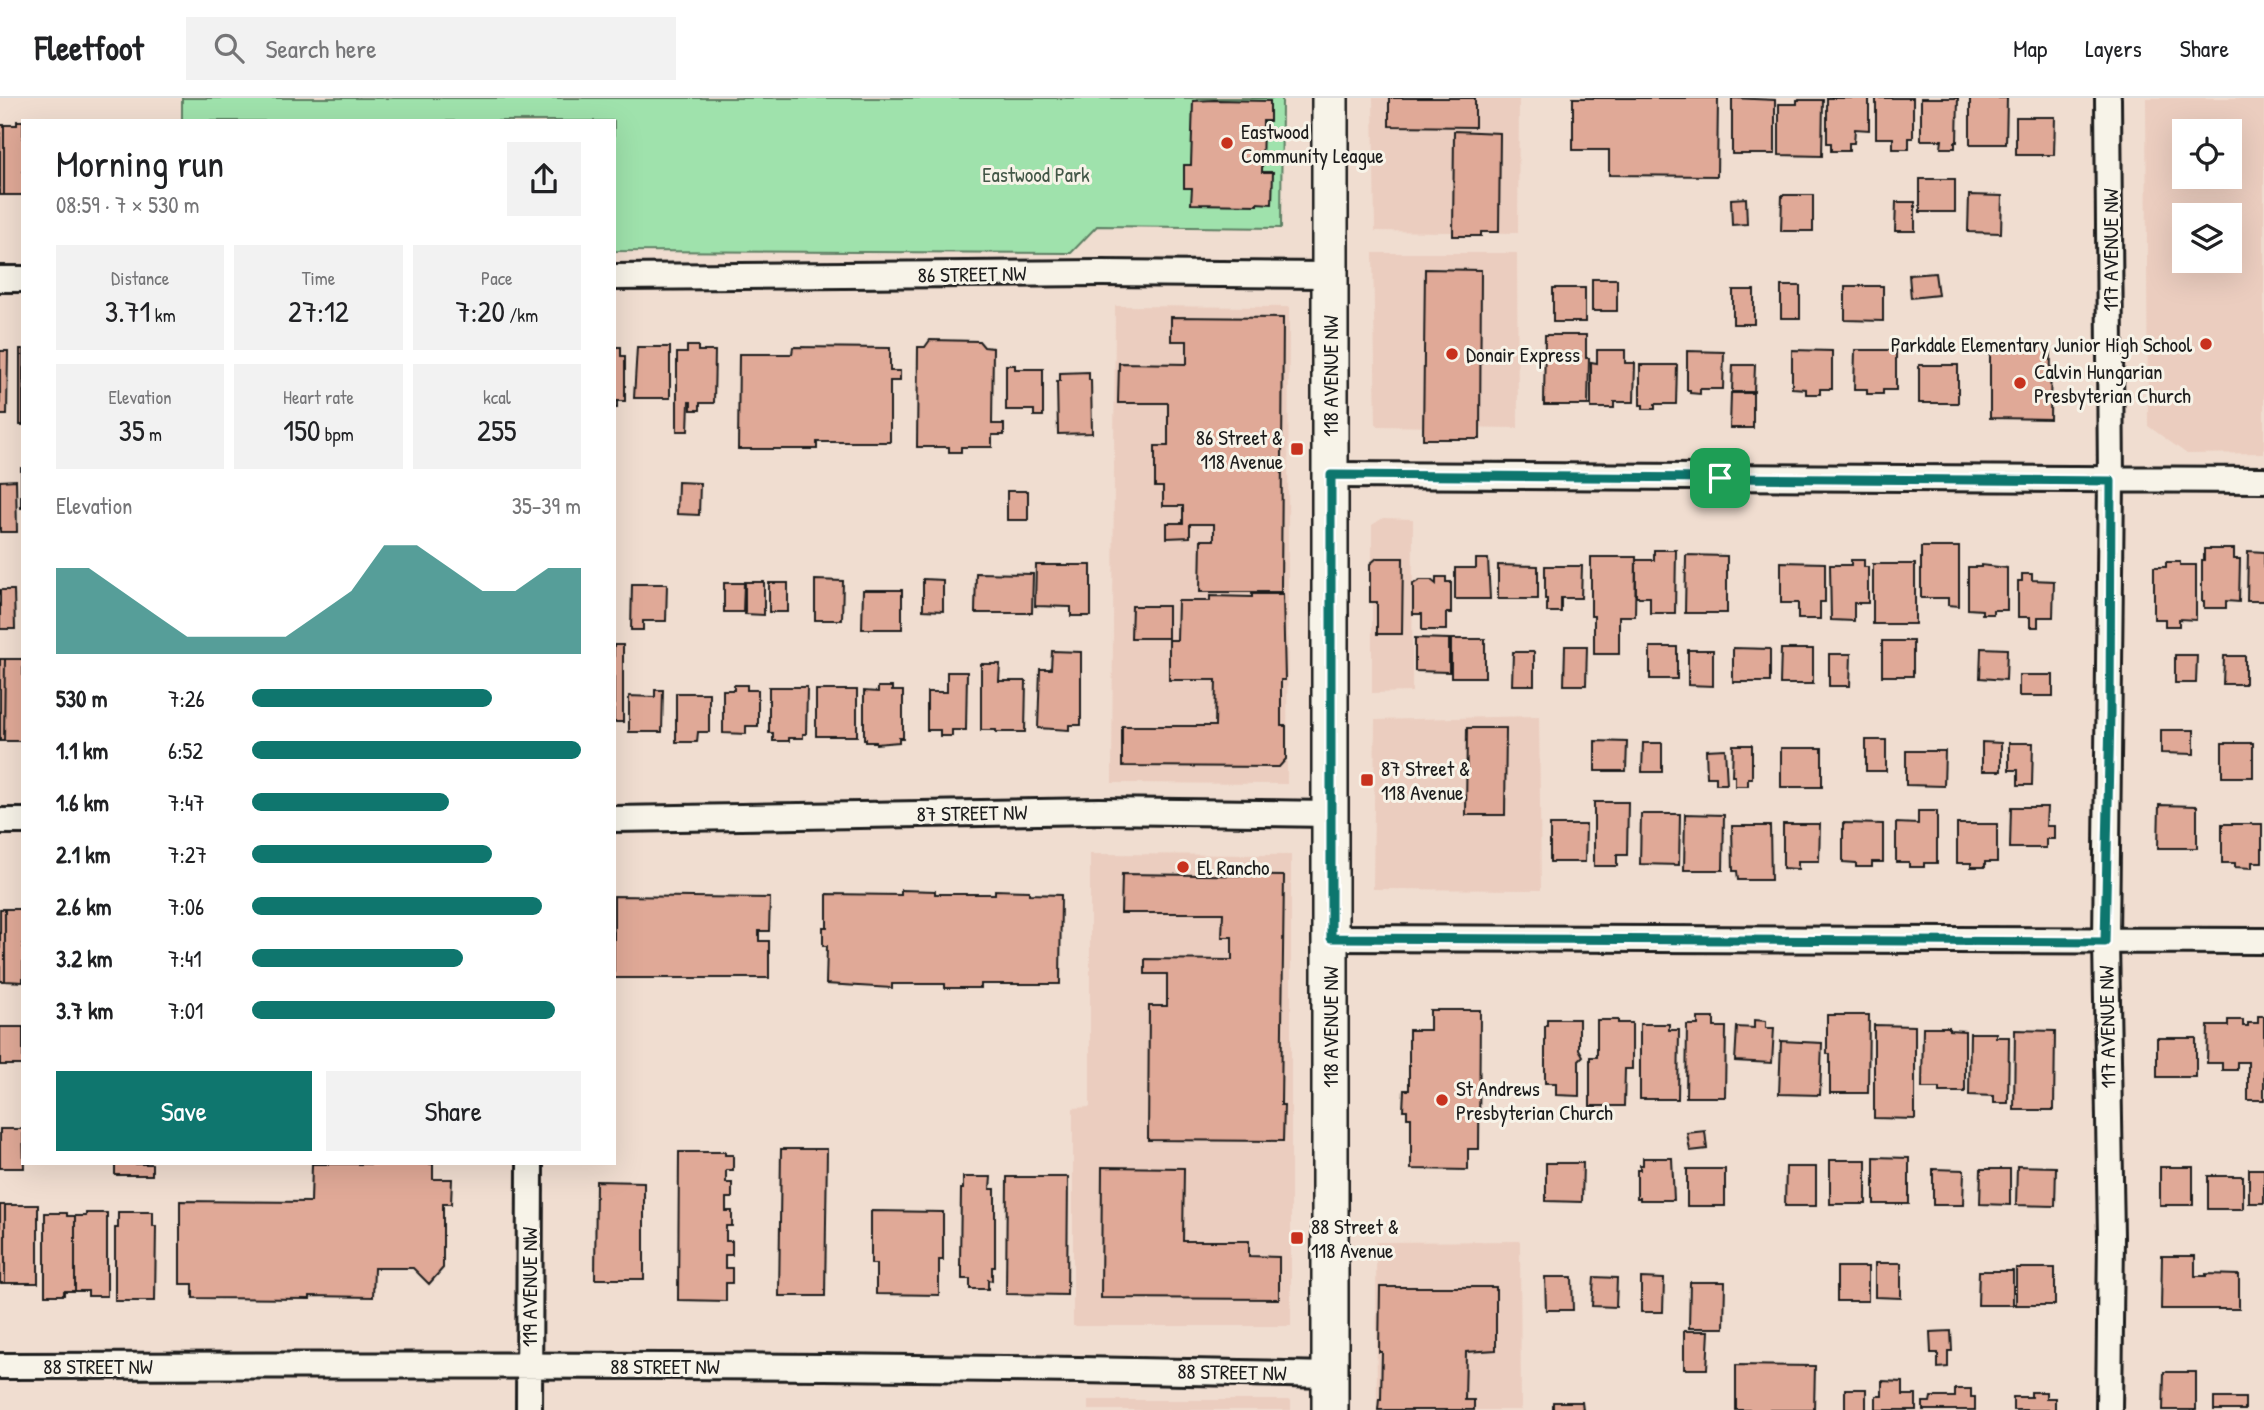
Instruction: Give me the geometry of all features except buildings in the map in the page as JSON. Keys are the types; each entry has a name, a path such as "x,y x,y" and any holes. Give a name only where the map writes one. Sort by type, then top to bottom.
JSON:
{"main road":[{"name":"118 AVENUE NW","path":"1330,1410 1331,98"}],"street":[{"name":"117 AVENUE NW","path":"2108,98 2111,481 2105,942 2111,1237 2109,1410"},
{"name":"86 STREET NW","path":"616,277 1102,273 1331,275"},
{"path":"0,279 21,279"},
{"path":"1331,475 2264,480"},
{"name":"87 STREET NW","path":"616,819 1099,811 1331,814"},
{"path":"0,821 21,821"},
{"path":"1331,938 2264,941"},
{"name":"119 AVENUE NW","path":"529,1410 530,1165"},
{"name":"88 STREET NW","path":"0,1366 529,1365 1103,1369 1331,1375"}],"shaded area":[{"path":"1373,98 1519,98 1518,233 1375,231"},
{"name":"Parkdale Elementary Junior High School","path":"2146,98 2264,98 2264,453 2187,454 2148,426"},
{"path":"1373,253 1517,253 1518,428 1376,426"},
{"path":"1115,306 1289,307 1287,784 1112,783"},
{"path":"1383,518 1413,519 1412,692 1372,693 1372,525"},
{"path":"1539,716 1541,890 1373,889 1375,720"},
{"path":"1090,854 1291,855 1291,1326 1073,1326 1073,1108 1090,1107"},
{"path":"1520,1241 1521,1410 1377,1410 1376,1242"},
{"path":"1088,1400 1291,1400 1291,1410 1088,1410"}],"green space":[{"name":"Eastwood Park","path":"182,98 1282,98 1281,228 1097,226 1071,253 616,251 616,119 182,119"}],"place":[{"name":"Eastwood Community League","path":"1227,143"},
{"name":"Parkdale Elementary Junior High School","path":"2206,344"},
{"name":"Donair Express","path":"1452,354"},
{"name":"Calvin Hungarian Presbyterian Church","path":"2020,383"},
{"name":"86 Street & 118 Avenue","path":"1297,449"},
{"name":"87 Street & 118 Avenue","path":"1367,780"},
{"name":"El Rancho","path":"1183,867"},
{"name":"St Andrews Presbyterian Church","path":"1442,1100"},
{"name":"88 Street & 118 Avenue","path":"1297,1238"}],"route":[{"path":"1331,475 1720,478 2111,481 2105,942 1331,938 1331,475"}]}
